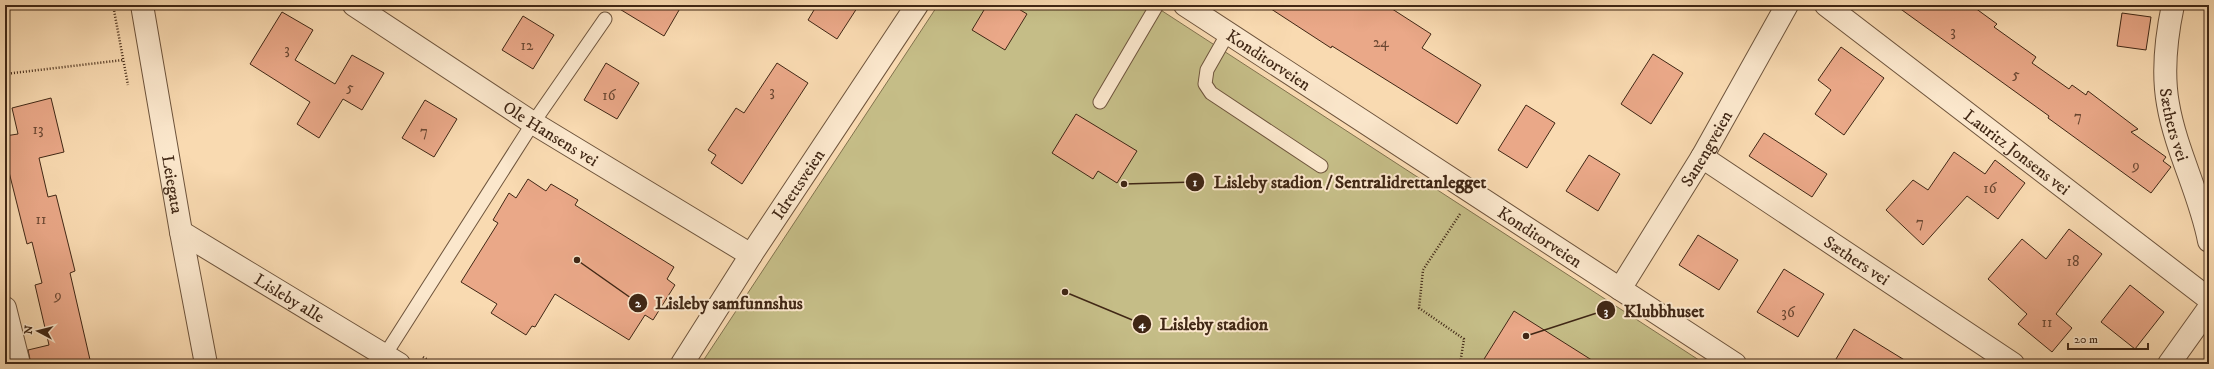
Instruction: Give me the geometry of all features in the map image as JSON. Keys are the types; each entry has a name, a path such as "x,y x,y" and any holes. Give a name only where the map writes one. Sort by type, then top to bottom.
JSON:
{"street":[{"name":"Leiegata","path":"142,5 181,232 206,364"},
{"name":"Ole Hansens vei","path":"354,5 533,123 751,255"},
{"name":"Idrettsveien","path":"682,364 751,255 917,5"},
{"name":"Konditorveien","path":"1185,5 1735,364"},
{"name":"Sanengveien","path":"1620,289 1702,157 1788,5"},
{"name":"Lauritz Jonsens vei","path":"1826,5 2209,298"},
{"name":"Sæthers vei","path":"2173,5 2165,44 2165,76 2168,105 2204,218 2209,241"},
{"name":"Sæthers vei","path":"1702,157 2013,364"},
{"name":"Lisleby alle","path":"181,232 392,359"},
{"path":"5,308 17,364"},
{"path":"2169,364 2209,308"}],"lane":[{"path":"1100,102 1157,5"},
{"path":"392,359 533,123 605,19"},
{"path":"1228,33 1207,70 1205,84 1211,93 1321,166"}],"path":[{"path":"5,74 123,60"},
{"path":"1460,364 1464,339 1419,308 1423,270 1473,194"}],"shaded area":[{"path":"938,5 1153,5 1705,364 701,364"}],"building":[{"path":"613,5 682,5 664,36"},
{"path":"817,5 859,5 837,39 808,20"},
{"path":"987,5 1012,5 1027,14 1005,50 972,30"},
{"path":"1265,5 1386,5 1431,34 1422,48 1481,85 1457,124 1332,46 1331,48"},
{"path":"1895,5 1971,5 1997,24 1994,27 2036,57 2032,63 2069,89 2072,85 2086,95 2088,91 2138,129 2131,132 2166,157 2163,161 2171,167 2151,193 2048,118 2049,116"},
{"path":"282,12 313,30 295,60 335,84 352,55 384,73 362,110 343,99 319,138 297,124 310,102 250,64"},
{"path":"2122,13 2151,17 2146,50 2117,46"},
{"path":"523,16 554,35 533,69 502,50"},
{"path":"1841,47 1884,78 1844,135 1815,114 1831,90 1818,80"},
{"path":"1653,54 1683,73 1651,124 1621,104"},
{"path":"606,63 639,83 617,119 584,100"},
{"path":"777,63 808,83 742,184 711,163 716,155 708,150 736,108 744,113"},
{"path":"51,98 64,152 39,158 48,197 56,195 75,271 70,273 91,364 31,364 28,350 49,345 35,285 42,283 32,242 27,244 8,168 5,169 5,136 18,134 12,108"},
{"path":"425,100 457,119 434,157 402,138"},
{"path":"1526,105 1555,123 1527,168 1498,150"},
{"path":"1076,114 1137,151 1117,183 1098,171 1093,179 1052,153"},
{"path":"1764,133 1827,174 1812,197 1749,156"},
{"path":"1954,152 1985,174 1995,160 2025,183 1998,219 1967,196 1923,245 1886,210 1913,180 1928,190"},
{"path":"1589,155 1620,174 1598,211 1566,191"},
{"path":"528,179 546,191 551,184 578,200 575,205 674,267 667,279 675,285 653,320 645,315 629,340 555,294 535,327 532,326 526,335 491,313 497,304 461,282 498,223 493,220 509,193 516,198"},
{"path":"2069,229 2102,254 2056,314 2072,328 2052,352 2018,324 2027,314 1988,279 2022,239 2046,259"},
{"path":"1698,235 1738,260 1719,290 1679,265"},
{"path":"1784,269 1824,294 1798,337 1757,312"},
{"path":"2130,285 2164,312 2135,349 2101,322"},
{"path":"1514,311 1598,364 1481,364"},
{"path":"1854,329 1911,364 1833,364"}],"place":[{"name":"Lisleby stadion / Sentralidrettanlegget","path":"1124,184"},
{"name":"Lisleby samfunnshus","path":"577,260"},
{"name":"Lisleby stadion","path":"1065,292"},
{"name":"Klubbhuset","path":"1526,336"}]}
